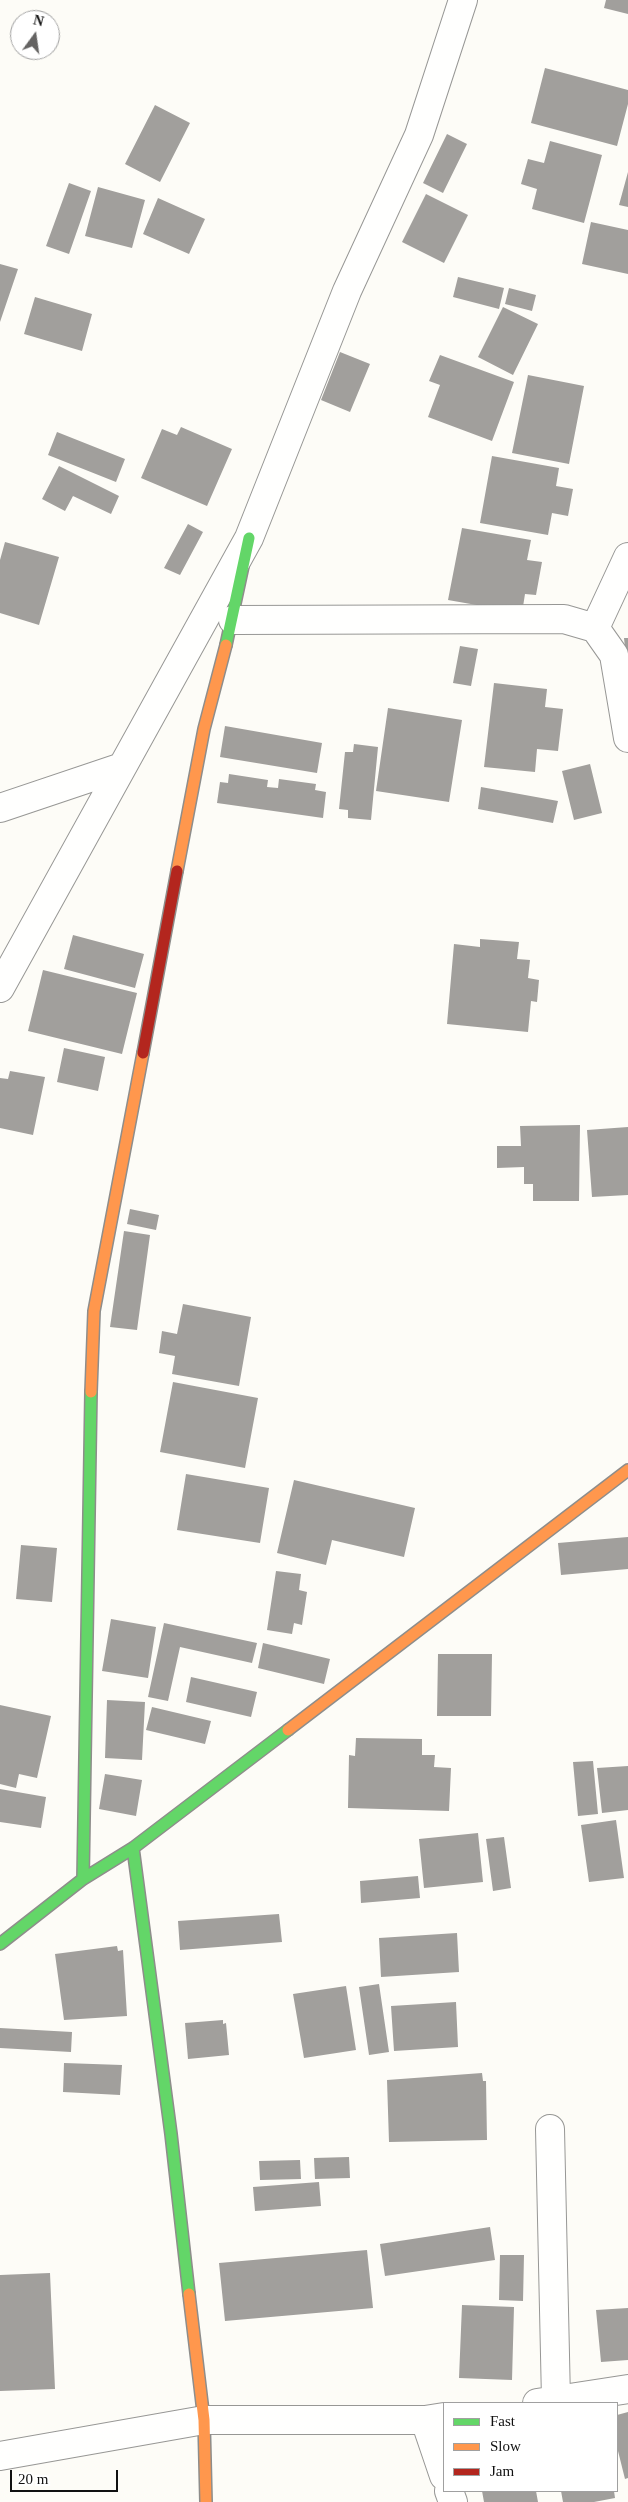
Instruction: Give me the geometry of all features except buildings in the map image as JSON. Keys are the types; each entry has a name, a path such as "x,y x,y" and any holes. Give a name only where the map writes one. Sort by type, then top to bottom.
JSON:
{"street":[{"path":"0,988 249,538 347,291 419,135 463,0"},
{"path":"83,1879 90,1419 94,1311 204,729 233,620 249,538"},
{"path":"595,628 628,557"},
{"path":"233,620 564,619 595,628 614,655 628,738"},
{"path":"0,808 122,767"},
{"path":"0,1944 83,1879 133,1848 628,1470"},
{"path":"133,1848 172,2144 204,2420 206,2502"},
{"path":"550,2129 546,2402 628,2389"},
{"path":"0,2456 204,2420 435,2418 443,2470"}],"traffic: fast":[{"path":"226,645 249,538"},
{"path":"83,1879 91,1392"},
{"path":"0,1944 83,1879 133,1848 288,1730"},
{"path":"133,1848 171,2134 189,2294"}],"traffic: slow":[{"path":"177,871 204,729 226,645"},
{"path":"91,1392 94,1311 143,1053"},
{"path":"288,1730 628,1470"},
{"path":"189,2294 204,2420 206,2502"}],"traffic: jam":[{"path":"143,1053 177,871"}]}
